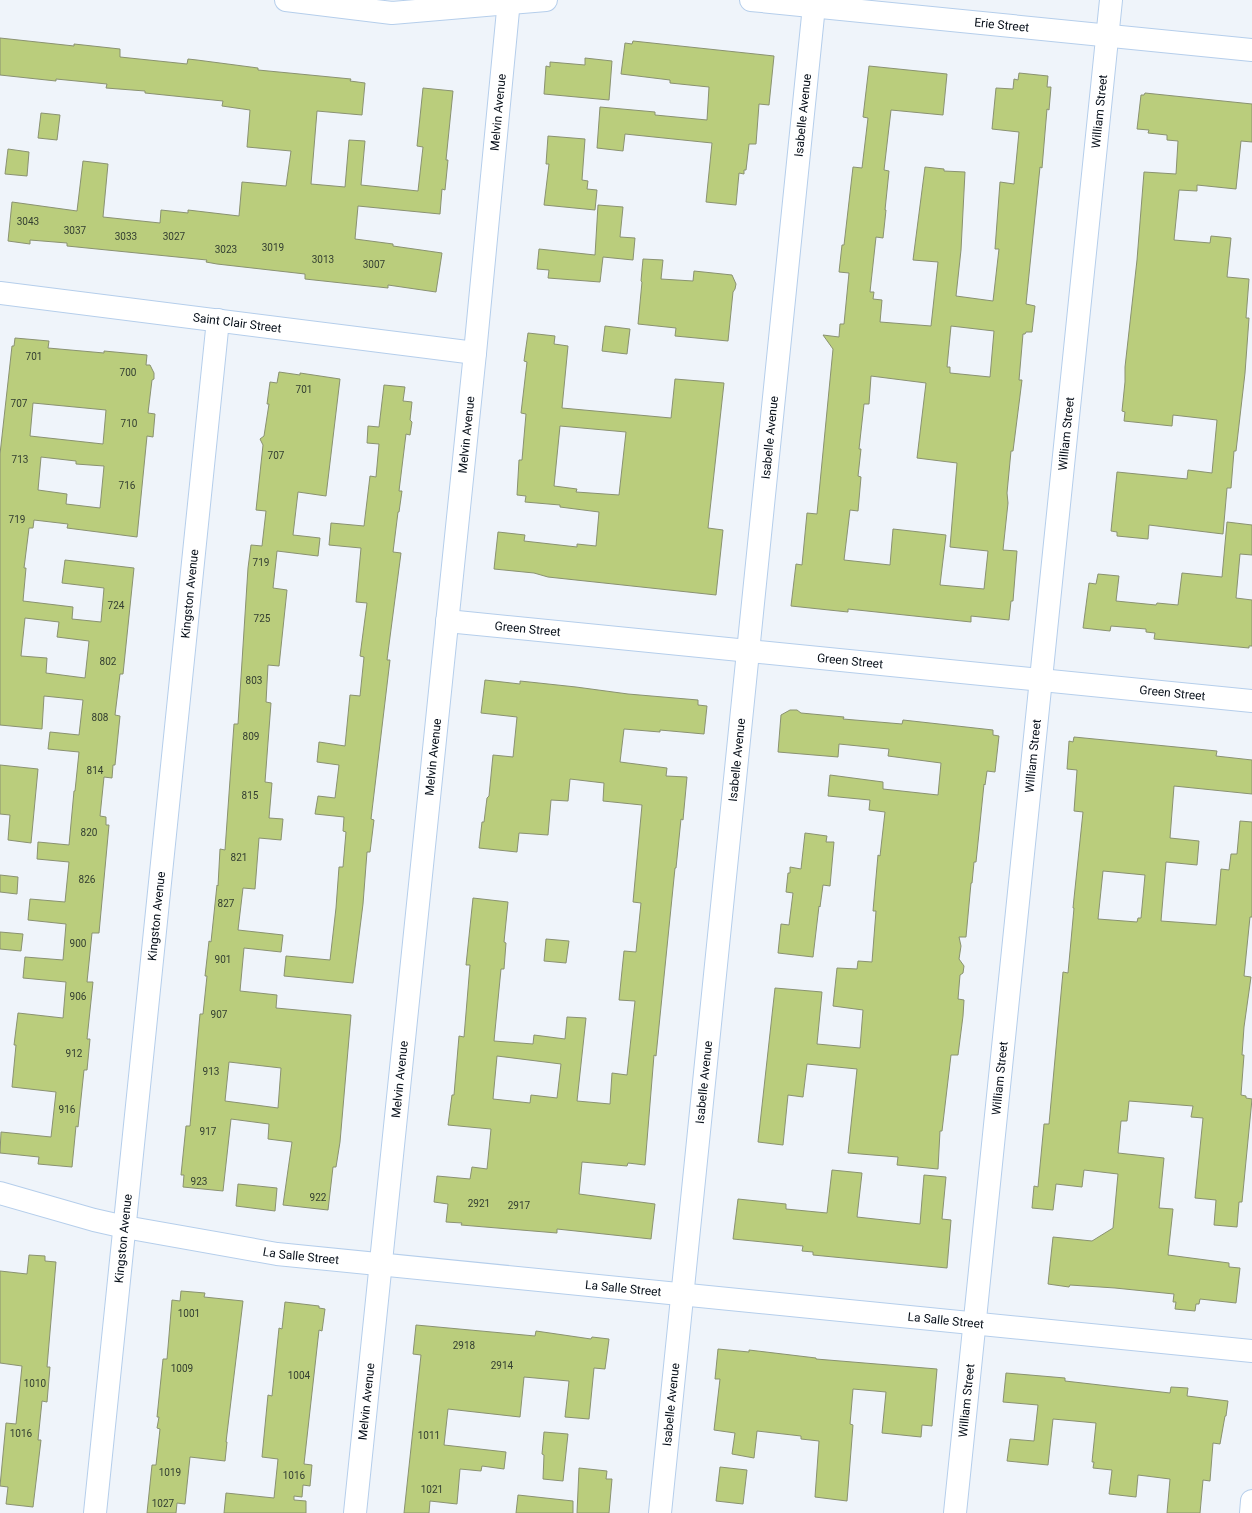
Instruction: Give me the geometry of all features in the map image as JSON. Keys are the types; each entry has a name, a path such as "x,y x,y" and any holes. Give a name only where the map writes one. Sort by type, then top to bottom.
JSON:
{"street":[{"path":"286,0 392,13 546,0"},
{"name":"Erie Street","path":"750,0 1252,50"},
{"name":"William Street","path":"955,1513 1111,0"},
{"name":"Melvin Avenue","path":"355,1513 475,353 509,2"},
{"name":"Isabelle Avenue","path":"660,1513 814,6"},
{"name":"Saint Clair Street","path":"0,292 475,353"},
{"name":"Kingston Avenue","path":"95,1513 218,320"},
{"name":"Green Street","path":"447,621 1252,701"},
{"name":"La Salle Street","path":"0,1192 94,1220 125,1227 278,1254 1252,1351"},
{"path":"1251,1513 1252,1501"}],"building":[{"path":"0,38 74,46 74,44 120,49 120,57 187,64 188,59 258,68 258,70 351,79 350,81 365,83 362,115 317,111 311,184 345,187 349,140 365,141 361,185 418,191 423,147 417,146 423,88 453,91 446,160 448,160 445,190 442,189 440,214 358,206 355,239 442,253 436,292 388,285 388,288 305,279 305,274 217,264 206,262 207,260 67,246 67,243 30,240 30,244 8,241 12,202 77,211 83,161 108,164 103,217 160,223 161,210 188,213 188,210 239,216 242,182 286,186 291,151 247,147 250,110 222,106 223,101 145,93 145,91 106,88 107,84 56,79 56,81 0,75"},
{"path":"633,41 774,56 769,105 759,104 756,144 749,144 746,170 744,170 744,174 739,173 736,205 706,202 712,143 625,134 623,151 597,148 600,107 655,112 655,115 707,120 709,87 670,83 670,80 621,74 625,43 632,44"},
{"path":"585,58 612,61 609,100 544,94 546,66 550,67 550,62 585,65"},
{"path":"869,66 947,74 943,115 891,110 884,170 889,171 883,238 876,237 870,292 874,292 873,299 882,300 880,322 931,326 938,262 913,260 925,167 944,169 944,171 965,172 961,250 956,296 993,301 999,249 995,249 1000,182 1014,184 1019,132 992,129 996,88 1013,89 1014,79 1018,80 1019,73 1048,76 1047,87 1051,87 1049,110 1047,109 1042,168 1040,167 1026,304 1035,306 1032,332 1026,332 1023,334 1019,380 1022,380 1013,451 1011,451 1007,493 1008,503 1003,550 1017,551 1013,601 1011,601 1009,620 971,616 971,622 848,609 848,612 791,606 796,564 802,565 807,513 817,514 833,349 823,335 839,337 840,324 844,324 849,273 839,272 842,245 844,245 853,167 862,168 868,118 863,117","holes":["951,326 994,331 990,377 950,373 950,367 947,367","871,376 926,383 917,458 957,463 950,547 988,551 984,589 940,585 946,535 893,529 890,565 844,560 850,510 858,511 861,477 858,476 861,449 859,449 864,404 869,404"]},
{"path":"1145,93 1252,104 1252,142 1241,141 1236,189 1197,185 1197,191 1179,190 1174,240 1210,243 1211,236 1231,238 1227,277 1249,279 1246,318 1249,318 1245,373 1236,451 1234,451 1231,488 1227,488 1223,534 1149,525 1148,539 1117,536 1117,532 1111,531 1117,472 1187,479 1188,470 1212,473 1217,420 1173,415 1172,426 1124,421 1125,412 1122,411 1125,367 1137,260 1144,172 1176,174 1178,141 1167,140 1167,135 1148,133 1149,130 1137,129 1141,95 1144,95"},
{"path":"41,113 60,115 57,140 38,138"},
{"path":"548,136 585,139 582,180 588,181 587,189 597,190 595,210 544,205 549,164 546,164"},
{"path":"8,149 29,152 27,176 5,174"},
{"path":"598,205 623,207 620,237 635,238 633,260 603,257 600,282 548,278 549,270 537,269 539,249 595,255"},
{"path":"643,259 663,260 661,279 693,281 694,271 732,275 736,284 733,292 728,341 675,336 676,328 638,324"},
{"path":"605,326 630,329 627,354 602,351"},
{"path":"528,333 555,336 554,344 568,346 562,408 671,418 675,379 724,383 708,528 723,530 716,595 548,577 534,573 494,569 498,532 525,535 524,541 577,547 577,544 596,546 599,512 560,507 560,505 525,502 526,496 517,495 519,460 522,460 526,414 521,413 527,362 524,361","holes":["560,426 626,432 619,495 576,492 577,489 554,486"]},
{"path":"15,338 49,341 48,348 147,355 146,365 150,365 154,373 148,413 155,414 153,437 147,436 137,537 67,528 68,524 34,520 33,528 29,528 24,568 26,568 23,601 73,607 72,619 101,622 104,588 62,583 65,560 134,568 123,674 120,674 115,715 120,716 115,765 113,765 112,778 104,777 100,816 106,817 106,825 109,825 99,933 92,933 87,982 93,982 87,1039 90,1039 87,1070 84,1070 78,1127 76,1126 72,1167 38,1164 39,1157 0,1153 1,1132 51,1137 56,1092 12,1087 16,1045 14,1045 18,1013 63,1018 66,982 23,978 25,957 63,960 66,924 28,920 30,899 65,902 69,862 37,859 38,842 69,845 79,752 48,749 50,732 79,735 83,700 44,696 42,729 0,725 0,454 12,346 14,346","holes":["33,403 106,410 103,444 30,436","41,457 76,461 76,464 104,466 100,508 66,504 67,494 38,490","25,618 59,622 57,637 89,641 85,678 46,673 47,658 21,656"]},
{"path":"279,372 300,375 300,373 340,379 326,496 298,492 293,535 320,538 318,556 277,551 273,588 287,590 279,666 268,665 266,702 271,703 265,782 272,783 269,818 283,819 281,840 259,838 255,889 243,888 238,930 283,935 281,952 244,948 240,991 277,995 276,1008 351,1015 340,1142 336,1167 333,1167 328,1210 283,1205 292,1142 268,1139 269,1124 231,1119 223,1191 183,1187 184,1175 181,1175 186,1126 190,1126 200,1014 203,1014 207,976 205,976 209,941 211,942 217,885 218,886 220,849 225,850 234,724 238,724 248,568 251,545 262,546 266,511 256,510 263,445 260,439 264,436 269,404 267,404 270,382 277,383","holes":["229,1062 281,1068 278,1108 225,1101"]},
{"path":"384,385 405,387 403,401 412,402 410,420 412,422 410,435 406,434 399,491 402,491 393,552 401,553 387,660 390,660 371,819 374,820 370,852 367,852 363,904 353,983 284,976 286,956 330,960 339,867 343,867 346,832 343,831 344,817 315,814 318,796 335,798 339,765 317,762 319,742 345,746 350,695 360,696 364,657 360,656 367,603 356,602 361,548 329,545 331,523 364,526 370,476 376,477 379,444 367,443 368,426 379,427"},
{"path":"1227,522 1252,525 1252,555 1240,554 1236,598 1252,600 1252,646 1249,646 1249,648 1154,639 1155,633 1146,632 1146,629 1111,626 1110,631 1083,628 1089,583 1096,584 1098,574 1119,576 1116,601 1156,605 1157,603 1178,605 1182,573 1222,577"},
{"path":"485,680 520,684 520,681 628,694 698,700 698,705 707,706 704,734 660,730 660,732 624,729 620,762 667,768 666,776 687,777 683,820 681,819 675,868 656,1056 654,1055 645,1165 628,1163 627,1166 582,1162 579,1194 655,1204 651,1239 557,1229 557,1233 461,1225 462,1223 446,1222 448,1204 434,1202 437,1176 470,1179 472,1167 487,1169 491,1129 448,1125 452,1095 454,1095 459,1036 464,1037 470,965 466,965 473,898 508,902 504,942 506,943 504,969 501,969 494,1041 533,1044 534,1035 565,1039 567,1017 586,1018 577,1101 610,1104 612,1073 627,1075 635,1001 619,1000 624,951 636,952 641,903 633,902 642,805 603,801 604,783 570,779 568,801 551,800 548,835 519,833 517,852 479,848 482,822 484,822 487,798 489,796 493,755 513,757 517,717 481,713","holes":["497,1056 561,1064 557,1098 531,1095 530,1103 493,1099"]},
{"path":"790,710 797,710 801,713 844,717 843,719 902,724 903,720 993,730 993,735 999,736 995,772 987,771 985,785 984,784 976,862 974,862 971,883 966,937 959,937 961,946 959,959 964,966 963,973 960,975 958,999 964,1000 963,1016 958,1055 951,1055 942,1131 940,1131 938,1169 897,1165 898,1157 848,1153 857,1069 807,1064 803,1097 788,1095 783,1145 758,1142 775,988 822,992 817,1044 860,1048 863,1010 833,1006 837,968 857,969 858,961 872,962 876,911 873,911 878,855 880,856 885,812 869,810 870,800 828,796 830,775 883,782 883,789 938,795 941,763 888,756 889,749 839,744 838,757 778,752 781,715"},
{"path":"1074,737 1217,751 1216,756 1252,760 1252,794 1174,786 1170,838 1199,841 1197,865 1166,862 1161,921 1216,925 1221,869 1229,870 1231,854 1237,854 1240,821 1252,822 1252,917 1250,917 1244,976 1251,977 1244,1027 1242,1055 1244,1055 1241,1095 1252,1099 1242,1202 1239,1202 1237,1227 1214,1225 1216,1200 1195,1198 1203,1118 1191,1117 1193,1106 1129,1101 1127,1121 1121,1121 1118,1153 1164,1158 1159,1208 1173,1209 1168,1255 1229,1263 1229,1267 1240,1268 1236,1303 1200,1299 1199,1304 1196,1304 1195,1311 1175,1309 1176,1302 1173,1302 1174,1294 1070,1285 1069,1287 1048,1284 1053,1237 1092,1241 1113,1228 1118,1174 1084,1170 1082,1187 1056,1184 1053,1210 1032,1208 1034,1186 1038,1187 1044,1124 1049,1124 1063,972 1068,973 1083,812 1074,811 1077,770 1067,769 1069,741 1073,742","holes":["1103,871 1145,875 1141,918 1138,918 1137,922 1098,919"]},
{"path":"0,765 38,769 31,843 8,840 10,815 0,814"},
{"path":"805,833 827,836 826,842 834,842 830,886 823,885 813,957 778,953 781,924 789,925 793,893 786,892 788,873 790,873 790,867 801,869"},
{"path":"0,875 18,877 17,894 0,892"},
{"path":"0,932 23,934 21,951 0,949"},
{"path":"546,939 569,941 566,963 544,961"},
{"path":"832,1170 862,1173 857,1217 920,1224 924,1175 946,1177 942,1219 951,1220 947,1268 813,1255 813,1252 802,1251 803,1246 733,1239 738,1199 786,1204 786,1209 827,1213"},
{"path":"238,1184 277,1188 275,1211 236,1206"},
{"path":"29,1255 45,1256 45,1261 56,1262 47,1367 50,1367 47,1402 42,1401 38,1440 41,1440 33,1507 6,1504 8,1487 0,1486 6,1423 16,1424 22,1366 0,1363 0,1271 27,1274"},
{"path":"181,1291 205,1293 204,1297 243,1301 225,1461 190,1457 185,1504 177,1503 176,1513 147,1513 152,1465 156,1465 160,1429 157,1428 159,1417 157,1417 163,1359 167,1359 172,1300 180,1301"},
{"path":"285,1302 319,1306 319,1308 325,1309 322,1331 319,1330 304,1464 312,1465 310,1486 303,1485 302,1497 294,1496 294,1500 306,1501 306,1513 224,1513 226,1493 274,1498 278,1459 262,1457 268,1395 272,1396 279,1328 282,1329"},
{"path":"416,1325 535,1336 536,1331 591,1339 592,1337 609,1339 605,1369 594,1368 589,1419 565,1417 569,1381 524,1377 520,1417 448,1409 444,1445 506,1452 504,1469 482,1466 481,1471 460,1469 457,1504 430,1501 429,1513 404,1513 421,1355 413,1354"},
{"path":"718,1349 749,1352 749,1350 816,1359 937,1369 932,1426 922,1425 921,1437 882,1433 886,1392 853,1389 850,1424 853,1425 847,1501 815,1497 819,1441 801,1439 801,1436 757,1431 754,1458 732,1454 735,1433 714,1430 720,1379 715,1379"},
{"path":"1006,1373 1065,1378 1065,1381 1170,1393 1171,1387 1188,1388 1187,1396 1228,1401 1220,1444 1213,1443 1210,1481 1203,1480 1200,1513 1167,1513 1170,1479 1138,1475 1136,1497 1109,1494 1112,1470 1093,1468 1094,1462 1092,1462 1096,1423 1053,1419 1048,1465 1007,1461 1010,1439 1034,1441 1038,1405 1003,1402"},
{"path":"544,1432 568,1434 563,1481 543,1479 544,1455 542,1454"},
{"path":"720,1467 747,1470 743,1504 716,1501"},
{"path":"579,1468 607,1471 606,1479 612,1479 609,1513 577,1513"},
{"path":"518,1495 573,1501 573,1513 516,1513"}]}
